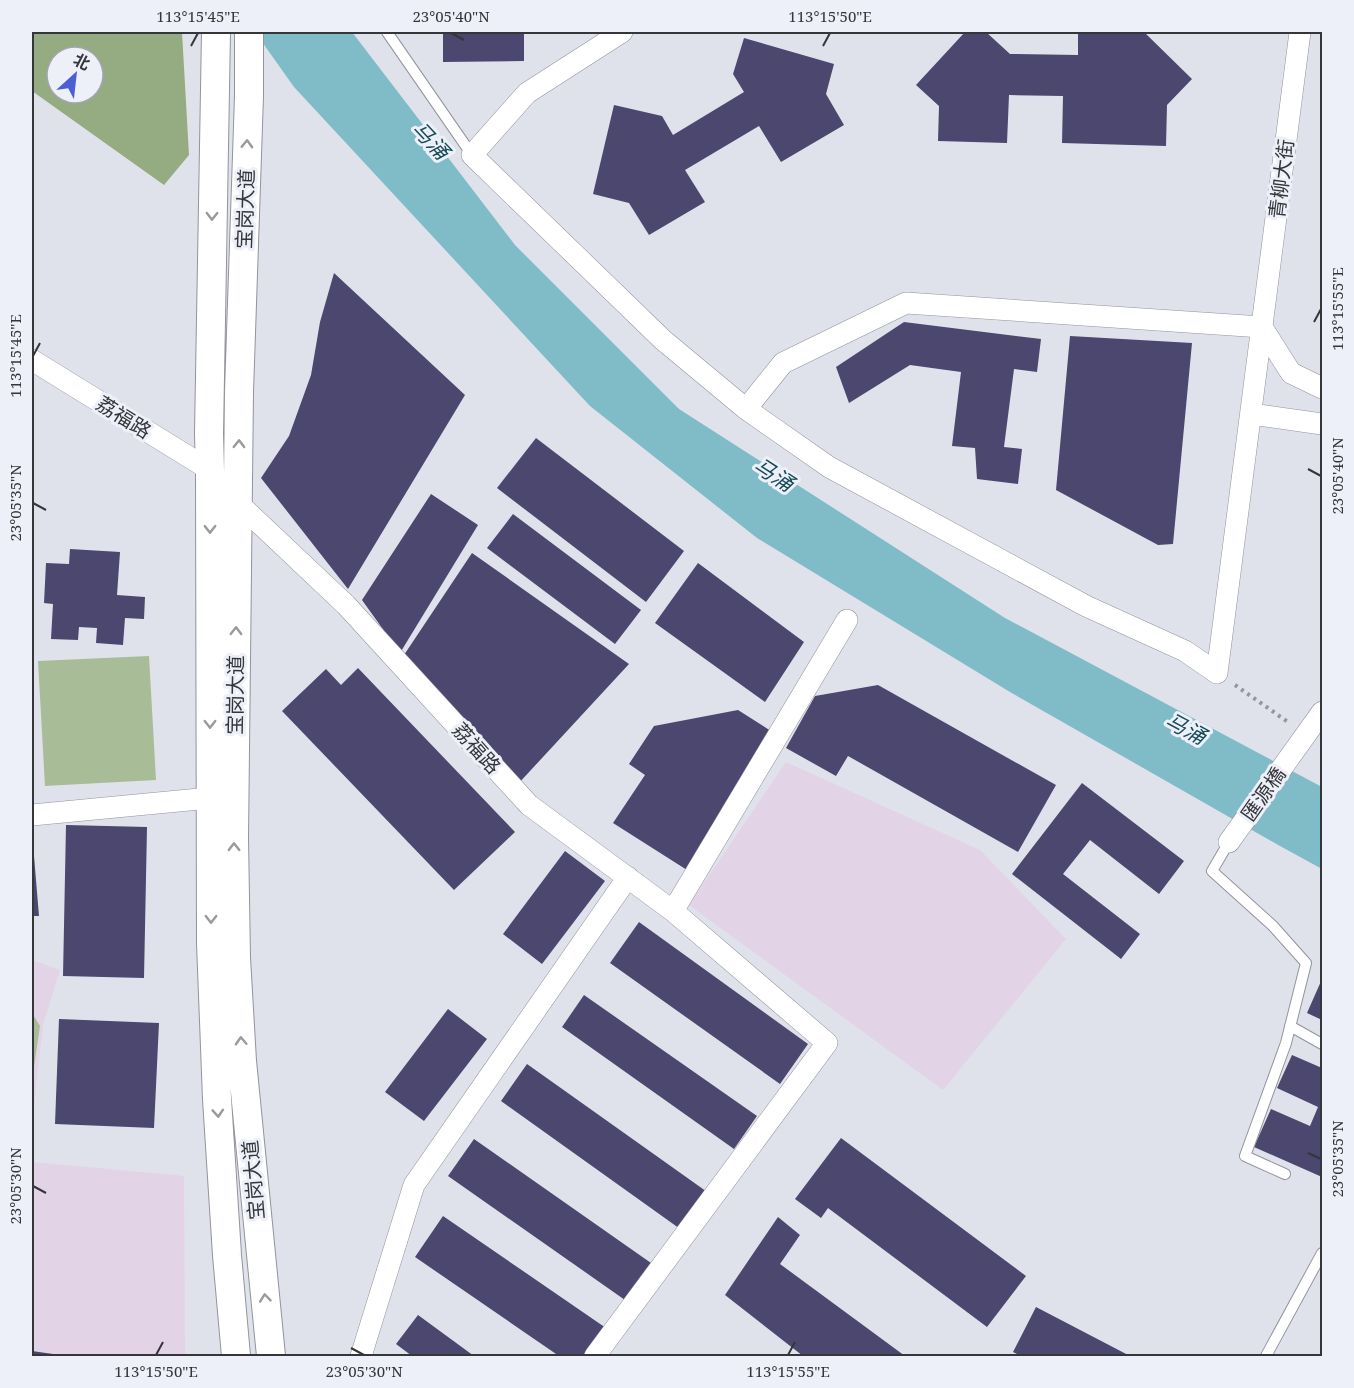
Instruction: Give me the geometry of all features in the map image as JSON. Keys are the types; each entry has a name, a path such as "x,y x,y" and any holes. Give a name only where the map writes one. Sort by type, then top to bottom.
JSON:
{"main road":[{"name":"宝岗大道","path":"216,32 209,434 211,943 217,1099 236,1356"},
{"name":"宝岗大道","path":"249,32 240,380 234,838 236,958 242,1061 271,1356"}],"street":[{"path":"622,32 527,93 472,155 663,340 746,409 829,467 1086,606 1185,651 1217,673"},
{"name":"青柳大街","path":"1217,673 1300,32"},
{"path":"746,409 783,363 906,303 1262,327 1291,373 1323,388"},
{"name":"荔福路","path":"32,360 210,470 238,503 346,605 529,805 674,911 827,1043 595,1356"},
{"path":"1251,414 1323,424"},
{"path":"674,911 847,621"},
{"name":"匯源橋","path":"1229,842 1323,712"},
{"path":"32,815 210,798"},
{"path":"361,1356 414,1185 628,878"}],"lane":[{"path":"387,32 472,155"},
{"path":"1229,842 1212,871 1273,926 1306,963 1286,1043 1245,1156 1285,1174"},
{"path":"1290,1026 1323,1044"},
{"path":"1266,1356 1323,1253"}],"path":[{"path":"1217,673 1301,740"}],"shaded area":[{"path":"786,762 980,850 1066,939 943,1090 689,905"},
{"path":"32,960 60,970 43,1025 32,1124"},
{"path":"32,1162 184,1176 185,1356 32,1356"}],"green space":[{"path":"32,32 182,32 189,155 164,185 52,105 105,105 105,45 45,45 45,100 32,91"},
{"path":"149,656 156,780 45,786 38,661"},
{"path":"32,1013 40,1026 32,1080"}],"water":[{"name":"马涌","path":"255,32 352,32 515,245 679,409 1005,618 1322,787 1322,869 1010,692 757,538 590,406 294,87"}],"building":[{"path":"443,32 524,32 524,61 443,62"},
{"path":"965,32 986,32 1010,54 1078,55 1078,32 1144,32 1192,79 1167,105 1166,146 1062,143 1063,96 1009,95 1007,143 938,141 939,106 916,85"},
{"path":"744,38 834,64 826,94 844,125 781,162 759,126 685,170 705,202 649,235 629,203 593,194 614,105 662,116 673,135 744,92 733,74"},
{"path":"334,273 465,395 348,589 261,478 289,436 311,375 320,322"},
{"path":"904,322 1041,339 1037,372 1014,369 1004,447 1022,449 1018,484 977,479 975,448 952,446 961,372 910,365 849,403 836,367"},
{"path":"1070,336 1192,343 1173,544 1158,545 1056,490"},
{"path":"536,438 684,551 646,602 497,488"},
{"path":"431,494 478,525 400,653 362,600"},
{"path":"513,514 641,610 615,644 487,548"},
{"path":"70,549 120,552 117,595 145,597 144,619 125,618 123,645 96,643 97,628 79,627 78,640 51,639 53,604 44,603 46,563 69,564"},
{"path":"472,553 629,664 518,784 404,655"},
{"path":"698,563 804,642 765,702 655,623"},
{"path":"358,668 515,832 454,890 282,711 326,669 341,685"},
{"path":"878,685 1056,785 1018,852 848,756 836,776 786,748 815,696"},
{"path":"738,710 774,733 687,870 613,823 645,775 629,764 654,726"},
{"path":"1082,783 1184,861 1159,894 1090,840 1063,874 1140,934 1121,959 1012,874"},
{"path":"66,825 147,827 144,978 63,976"},
{"path":"33,844 39,916 32,916"},
{"path":"565,851 605,881 542,964 503,934"},
{"path":"639,922 808,1044 780,1084 610,963"},
{"path":"1322,979 1322,1020 1307,1013"},
{"path":"584,995 757,1116 734,1149 562,1027"},
{"path":"448,1009 487,1039 424,1121 385,1092"},
{"path":"59,1019 159,1023 154,1128 55,1124"},
{"path":"1292,1055 1322,1068 1322,1177 1254,1147 1271,1109 1310,1126 1318,1107 1277,1088"},
{"path":"527,1064 710,1194 683,1231 501,1101"},
{"path":"841,1138 1026,1276 987,1327 828,1208 821,1218 795,1199"},
{"path":"474,1139 651,1263 625,1300 448,1176"},
{"path":"443,1216 606,1328 587,1356 559,1356 415,1257"},
{"path":"778,1217 800,1235 780,1264 905,1356 803,1356 725,1295"},
{"path":"1036,1307 1130,1356 1021,1356 1013,1352"},
{"path":"418,1315 474,1356 412,1356 396,1344"},
{"path":"32,1351 53,1354 52,1356 32,1356"}]}
